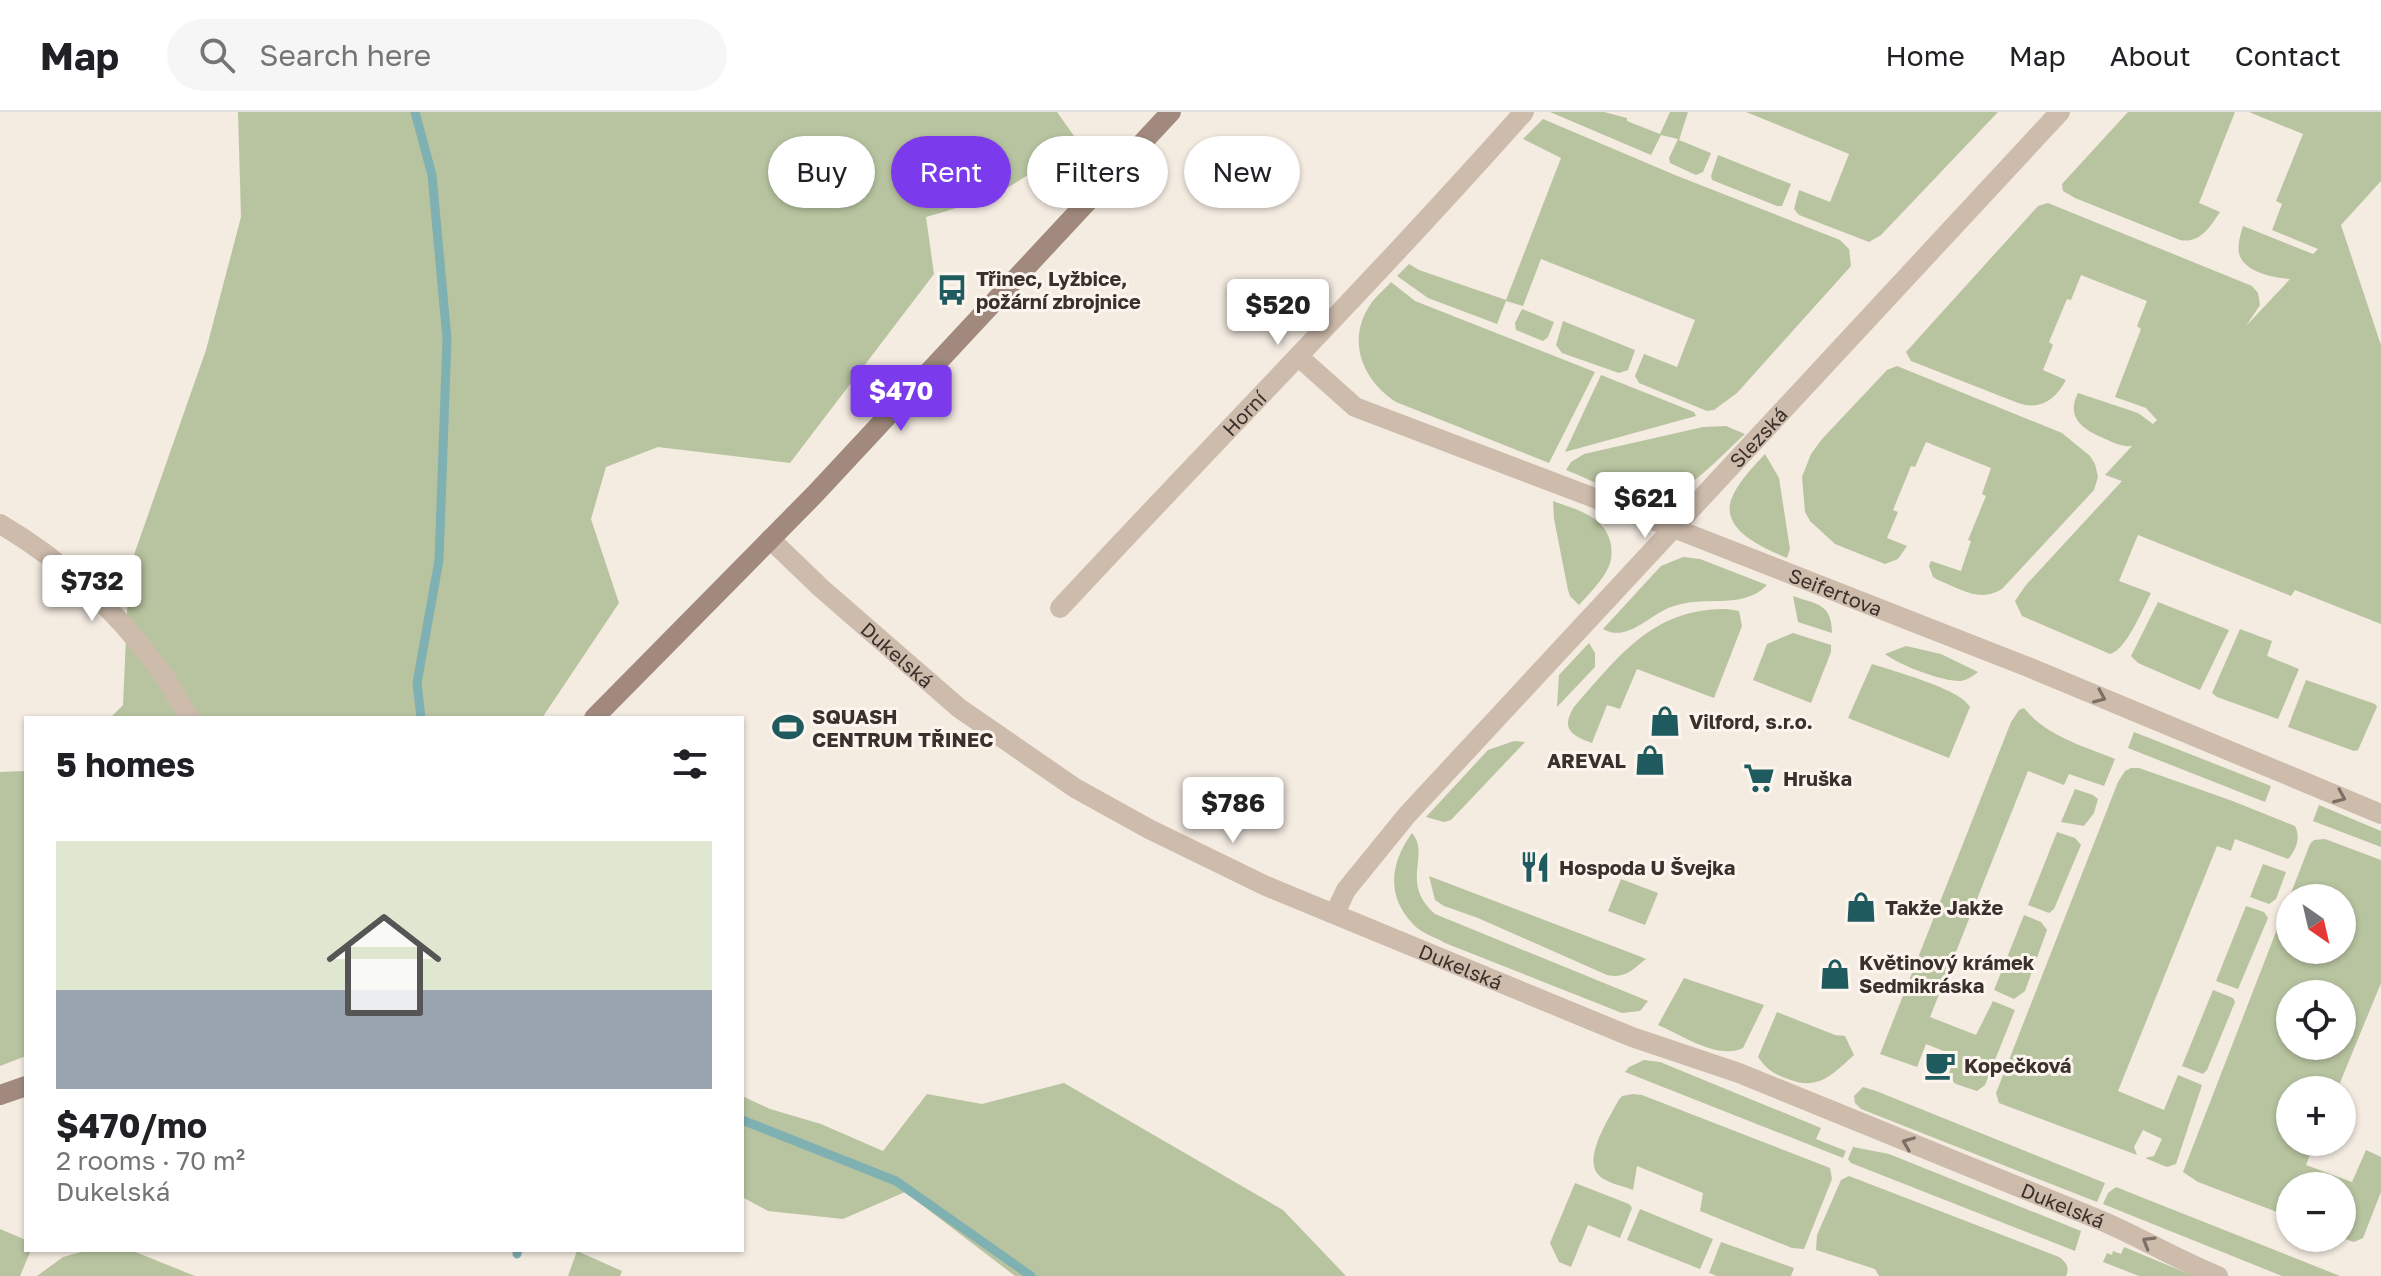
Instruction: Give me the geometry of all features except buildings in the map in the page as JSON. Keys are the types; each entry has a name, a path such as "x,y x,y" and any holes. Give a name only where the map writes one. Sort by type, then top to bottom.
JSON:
{"main road":[{"path":"596,716 770,539 1164,115"},
{"path":"0,1095 24,1087"}],"street":[{"name":"Horní","path":"1060,608 1299,357 1524,112"},
{"name":"Slezská","path":"1335,913 1346,890 1407,815 1583,624 1676,529 2060,112"},
{"name":"Seifertova","path":"1299,357 1355,407 2028,667 2381,814"},
{"path":"0,524 29,541 104,603 157,665 188,716"},
{"name":"Dukelská","path":"770,539 821,588 959,708 1075,788 1149,829 1266,886 1632,1037 1739,1073 2137,1235 2180,1261 2218,1276"}],"green space":[{"path":"238,112 1057,112 1074,136 1027,136 1027,176 1011,186 1011,136 891,136 891,208 957,208 926,217 934,274 790,463 658,447 606,467 591,519 619,603 543,716 112,716 123,705 129,569 206,350 241,217"},
{"path":"1550,112 1604,112 1627,118 1627,121 1660,134 1670,112 1688,112 1679,140 1711,153 1703,172 1696,175 1670,163 1669,158 1678,139 1661,135 1651,155"},
{"path":"1746,112 1998,112 1881,235 1869,242 1799,215 1794,209 1799,190 1830,202 1849,154"},
{"path":"2128,112 2235,112 2199,203 2220,212 2199,237 2180,240 2063,191 2062,184"},
{"path":"2249,112 2381,112 2381,181 2341,225 2381,345 2381,624 2295,590 2291,596 2138,535 2119,581 2151,593 2128,637 2110,654 2022,616 2015,601 2026,585 2122,481 2105,475 2132,446 2113,442 2082,425 2074,408 2078,393 2138,413 2153,424 2157,420 2146,408 2115,397 2141,329 2137,326 2147,301 2081,275 2049,342 2053,345 2043,370 2066,380 2052,398 2040,404 2018,403 1911,361 1906,352 2038,206 2048,203 2252,286 2258,293 2260,305 2246,326 2290,279 2268,275 2246,265 2239,250 2243,226 2313,254 2318,249 2272,230 2282,204 2276,201 2303,134"},
{"path":"1543,119 1840,240 1849,249 1851,266 1737,393 1714,410 1707,411 1639,383 1635,376 1644,354 1677,367 1695,320 1541,259 1523,306 1506,301 1497,324 1428,298 1397,276 1409,264 1506,300 1561,158 1523,139"},
{"path":"1718,155 1791,184 1782,206 1712,180"},
{"path":"1391,282 1415,301 1595,372 1549,463 1396,402 1375,383 1362,359 1359,332 1370,305"},
{"path":"1522,309 1554,322 1543,341 1516,330 1515,323"},
{"path":"1563,321 1635,350 1628,370 1619,373 1562,353 1556,345"},
{"path":"1897,366 2062,433 2090,456 2095,464 2098,477 2094,490 2002,589 1994,593 1978,595 1962,590 1933,577 1929,566 1931,561 1961,571 1971,541 1968,540 1986,496 1982,494 1991,468 1926,442 1915,467 1911,466 1893,510 1898,512 1887,538 1907,546 1898,559 1885,564 1835,544 1810,521 1805,512 1802,477 1811,454 1887,370"},
{"path":"1601,375 1694,412 1696,416 1565,452"},
{"path":"1726,426 1745,434 1690,484 1666,498 1655,501 1635,498 1566,470 1571,462 1584,454 1703,427"},
{"path":"1765,454 1779,478 1790,549 1787,558 1747,537 1733,521 1730,511 1737,487"},
{"path":"1553,501 1581,511 1597,521 1608,535 1611,545 1609,567 1579,605 1568,590"},
{"path":"1683,557 1700,559 1767,585 1746,598 1684,603 1671,607 1621,633 1603,629 1661,566"},
{"path":"1793,596 1826,610 1832,633 1798,622"},
{"path":"2158,602 2229,630 2200,690 2138,663 2131,656"},
{"path":"1727,609 1739,611 1742,626 1714,698 1637,669 1620,709 1607,705 1592,743 1573,734 1568,720 1574,707 1606,670 1640,638 1678,617"},
{"path":"2240,629 2272,641 2267,656 2299,669 2278,719 2212,693"},
{"path":"1793,633 1831,645 1811,703 1753,680 1767,644"},
{"path":"1589,643 1595,653 1595,667 1557,707 1559,675"},
{"path":"1906,646 1941,654 1978,672 1961,681 1944,679 1910,668 1885,654"},
{"path":"1872,664 1941,687 1970,707 1949,758 1848,718"},
{"path":"2306,680 2375,704 2377,707 2358,750 2288,727"},
{"path":"2024,708 2054,733 2115,759 2104,786 2069,774 2064,785 2028,771 1930,1017 1976,1035 1993,1001 2015,1010 1985,1085 1977,1091 1956,1084 1947,1077 1956,1056 1926,1044 1917,1067 1880,1054 2011,722"},
{"path":"2134,732 2271,786 2265,802 2128,748"},
{"path":"1514,741 1525,742 1451,820 1444,822 1426,817 1488,750"},
{"path":"2131,768 2139,768 2230,800 2295,826 2298,835 2288,859 2235,839 2231,851 2217,846 2118,1091 2164,1110 2178,1075 2202,1085 2176,1164 2167,1167 2145,1158 2154,1156 2162,1139 2143,1130 2134,1147 2137,1155 1999,1103 1996,1093 2118,782"},
{"path":"24,771 24,1057 0,1066 0,772"},
{"path":"2075,789 2098,799 2094,813 2084,826 2061,822"},
{"path":"2319,805 2381,831 2381,847 2313,821"},
{"path":"2057,832 2075,838 2081,845 2054,909 2049,913 2028,905"},
{"path":"1412,833 1419,851 1419,891 1424,903 1435,914 1648,1001 1640,1011 1622,1013 1445,943 1420,930 1398,902 1394,878 1399,855"},
{"path":"2325,839 2381,860 2381,983 2356,1044 2356,980 2276,980 2276,1060 2349,1060 2343,1076 2276,1076 2276,1156 2310,1156 2306,1165 2325,1172 2276,1172 2276,1212 2198,1182 2183,1172 2276,932 2276,964 2356,964 2356,884 2295,884 2314,840"},
{"path":"2263,864 2286,872 2282,884 2276,884 2276,899 2269,904 2250,897"},
{"path":"1429,876 1646,959 1624,975 1607,975 1444,906 1435,900"},
{"path":"1621,879 1658,893 1645,925 1608,911"},
{"path":"2246,906 2264,912 2268,918 2238,989 2216,981"},
{"path":"2024,915 2041,922 2047,930 2025,991 2014,999 1994,990"},
{"path":"1684,978 1764,1005 1743,1048 1733,1051 1711,1049 1658,1025"},
{"path":"2213,990 2233,998 2235,1002 2203,1074 2182,1066"},
{"path":"1777,1012 1845,1036 1854,1055 1831,1075 1816,1082 1799,1082 1774,1073 1758,1057"},
{"path":"1644,1060 1660,1062 1821,1128 1816,1139 1846,1151 1843,1158 1625,1072"},
{"path":"1064,1083 1283,1210 1346,1276 1015,1276 905,1192 843,1219 768,1211 744,1198 744,1097 770,1109 821,1124 883,1151 927,1094 982,1104"},
{"path":"1863,1087 2105,1183 2097,1202 1861,1109 1855,1103 1854,1096"},
{"path":"1633,1094 1830,1168 1832,1179 1804,1249 1792,1248 1700,1211 1703,1193 1637,1166 1633,1190 1602,1178 1594,1162 1598,1141 1618,1101 1622,1096"},
{"path":"1853,1147 1889,1154 2081,1231 2075,1251 1851,1163 1848,1159"},
{"path":"2366,1150 2381,1157 2381,1192 2363,1238 2356,1241 2356,1173"},
{"path":"1849,1176 2059,1257 2067,1265 2066,1276 1879,1276 1875,1269 1816,1250 1817,1235 1841,1180"},
{"path":"1575,1183 1629,1204 1632,1208 1620,1238 1588,1225 1571,1267 1559,1262 1550,1243"},
{"path":"2116,1187 2340,1276 2282,1276 2103,1204 2108,1193"},
{"path":"1640,1209 1713,1239 1700,1269 1627,1240"},
{"path":"0,1229 24,1239 24,1252 30,1252 20,1276 0,1276"},
{"path":"1721,1242 1794,1268 1791,1276 1717,1276 1709,1273"},
{"path":"2124,1247 2194,1276 2139,1276 2103,1262 2107,1253 2112,1255 2113,1251 2121,1254"},
{"path":"81,1252 135,1252 195,1276 37,1276 63,1257"},
{"path":"577,1252 622,1271 620,1276 568,1276"}],"waterway":[{"path":"415,112 432,175 447,339 439,560 417,683 421,716"},
{"path":"744,1121 896,1181 1031,1276"}],"place":[{"name":"Třinec, Lyžbice, požární zbrojnice","path":"952,290"},
{"name":"Vilford, s.r.o.","path":"1665,721"},
{"name":"SQUASH CENTRUM TŘINEC","path":"788,727"},
{"name":"AREVAL","path":"1650,760"},
{"name":"Hruška","path":"1759,778"},
{"name":"Hospoda U Švejka","path":"1535,867"},
{"name":"Takže Jakže","path":"1861,907"},
{"name":"Květinový krámek Sedmikráska","path":"1835,974"},
{"name":"Kopečková","path":"1940,1065"}]}
